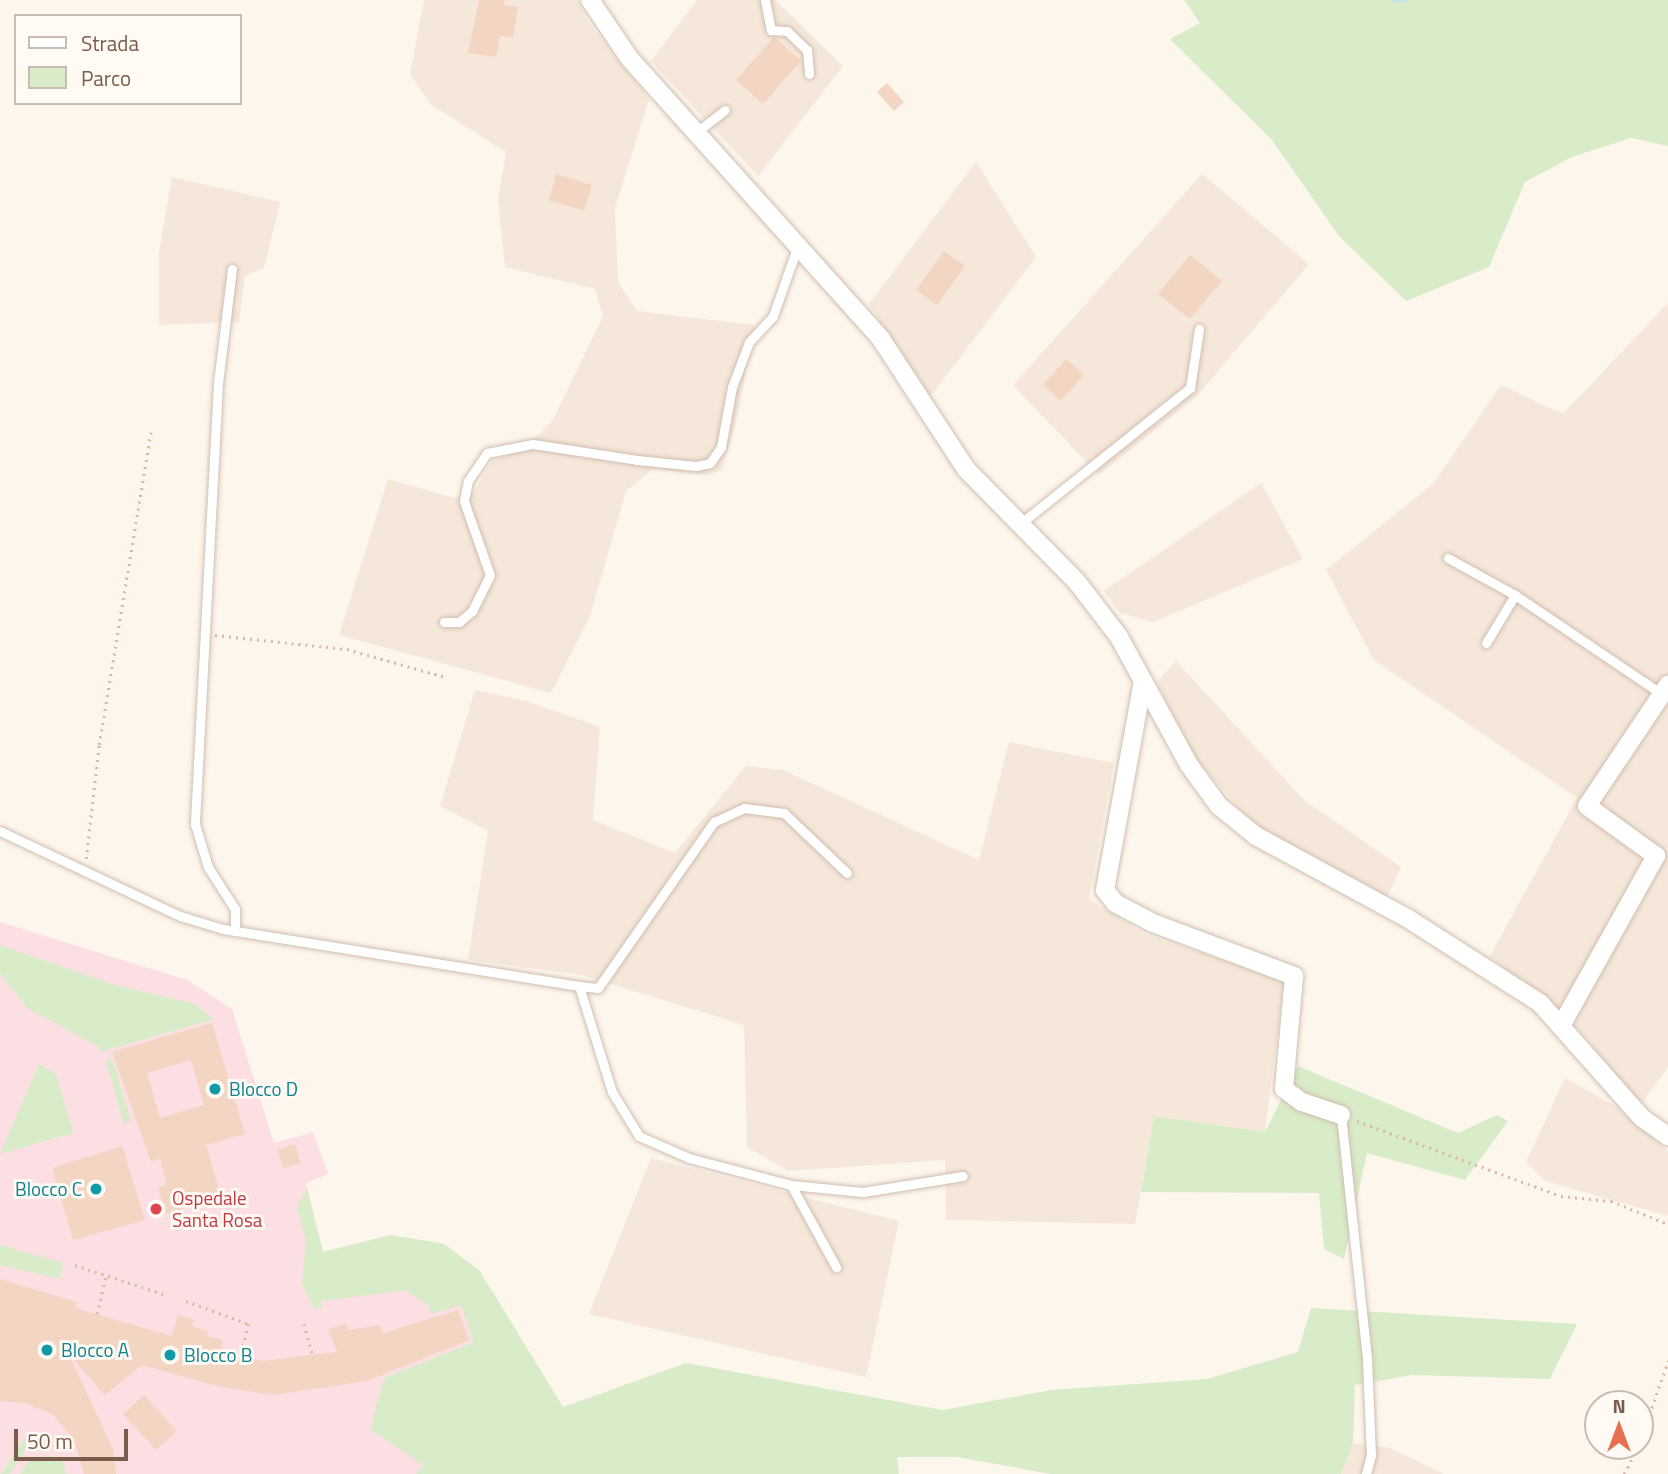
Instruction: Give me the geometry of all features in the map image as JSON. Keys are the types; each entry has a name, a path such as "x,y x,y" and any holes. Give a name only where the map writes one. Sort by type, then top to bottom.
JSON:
{"street":[{"path":"590,0 630,59 698,131 881,339 965,469 1077,582 1119,636 1189,765 1219,806 1256,836 1493,969 1562,1024 1642,1118 1668,1136"},
{"path":"1143,681 1105,890 1115,903 1153,923 1294,976 1284,1089 1302,1102 1341,1115"},
{"path":"1562,1024 1656,856 1587,806 1665,690"}],"lane":[{"path":"765,0 771,30 787,31 807,50 809,74"},
{"path":"698,131 725,110"},
{"path":"444,622 459,622 472,611 491,575 464,500 468,481 488,453 533,444 638,460 710,463 721,447 732,387 749,342 773,316 798,243"},
{"path":"232,269 216,410 206,585 209,634 195,824 208,867 235,909 235,931"},
{"path":"1020,524 1190,387 1199,329"},
{"path":"1448,558 1515,595 1665,690"},
{"path":"1486,643 1515,595"},
{"path":"0,831 180,916 235,931 598,988 714,822 744,808 784,813 847,873"},
{"path":"579,986 612,1093 639,1136 690,1158 791,1185 863,1192 962,1176"},
{"path":"1341,1115 1367,1360 1371,1455 1366,1474"},
{"path":"791,1185 835,1267"}],"path":[{"path":"85,873 99,745 151,432"},
{"path":"209,634 347,649 445,677"},
{"path":"1341,1115 1561,1196 1611,1201 1668,1224"},
{"path":"75,1265 163,1294"},
{"path":"97,1314 106,1275"},
{"path":"186,1301 249,1324 240,1358"},
{"path":"304,1324 314,1358"},
{"path":"1654,1401 1668,1361"}],"shaded area":[{"path":"424,0 577,0 588,22 649,99 615,208 618,282 637,311 754,325 738,415 722,470 708,475 653,469 626,491 590,616 551,693 339,635 388,479 455,498 473,493 492,461 523,450 553,420 603,316 595,289 505,267 498,200 506,152 430,104 410,74"},
{"path":"697,0 775,0 843,66 758,176 651,61"},
{"path":"976,162 1036,257 930,397 869,304"},
{"path":"1202,174 1309,264 1197,396 1099,475 1013,385"},
{"path":"172,177 280,202 264,268 245,276 239,322 159,325 159,252"},
{"path":"1668,303 1668,1067 1640,1105 1580,1030 1490,956 1577,798 1374,660 1326,570 1434,483 1501,385 1563,414"},
{"path":"1261,483 1303,559 1153,622 1120,613 1104,591"},
{"path":"1176,661 1305,801 1401,867 1387,898 1253,824 1192,755 1157,682"},
{"path":"475,690 526,701 600,727 593,820 675,853 746,766 783,770 979,860 1009,742 1114,763 1089,899 1144,934 1284,980 1265,1132 1154,1116 1135,1224 946,1220 945,1160 789,1171 747,1147 744,1025 582,975 468,960 488,831 440,806"},
{"name":"Ospedale Santa Rosa","path":"0,922 187,980 232,1009 274,1143 313,1132 328,1174 306,1183 323,1252 391,1235 444,1244 480,1271 493,1474 0,1474"},
{"path":"1565,1078 1617,1107 1668,1152 1668,1216 1545,1181 1526,1162"},
{"path":"651,1158 899,1221 866,1377 589,1314"},
{"path":"1353,1443 1390,1448 1444,1474 1341,1474"}],"green space":[{"path":"1184,0 1668,0 1668,146 1631,138 1572,157 1525,182 1489,267 1406,301 1339,236 1272,140 1170,39 1200,23"},
{"path":"0,945 115,985 195,1004 214,1019 100,1052 99,1047 27,1008 0,973"},
{"path":"112,1059 131,1121 124,1124 106,1061"},
{"path":"39,1064 56,1074 73,1133 0,1154"},
{"path":"1298,1066 1458,1133 1497,1115 1508,1121 1465,1180 1367,1153 1344,1259 1324,1249 1319,1193 1141,1192 1154,1116 1265,1132"},
{"path":"307,1189 323,1252 391,1235 444,1244 480,1271 563,1407 686,1363 943,1410 1051,1390 1207,1379 1298,1352 1311,1308 1577,1324 1550,1379 1412,1375 1355,1385 1353,1443 1341,1474 1051,1474 957,1457 897,1457 899,1474 416,1474 423,1465 370,1429 384,1378 474,1342 461,1305 431,1314 428,1306 406,1290 322,1301 322,1309 314,1308 302,1284 306,1242 297,1207"},
{"path":"0,1245 63,1263 60,1279 0,1265"},
{"path":"28,1434 33,1437 10,1474 1,1474"},
{"path":"46,1455 61,1459 66,1474 20,1474 28,1462"}],"building":[{"path":"479,0 505,0 504,5 518,7 513,38 500,36 496,57 468,53"},
{"path":"774,37 801,61 763,104 736,80"},
{"path":"887,83 904,102 894,111 877,92"},
{"path":"556,174 592,185 584,211 549,200"},
{"path":"944,251 965,266 937,305 916,290"},
{"path":"1190,255 1222,281 1190,319 1158,294"},
{"path":"1066,359 1084,375 1061,401 1043,385"},
{"name":"Blocco D","path":"212,1023 245,1134 206,1145 221,1196 166,1214 158,1187 167,1185 160,1159 151,1162 112,1052","holes":["191,1060 204,1105 160,1118 147,1073"]},
{"path":"295,1144 301,1163 283,1168 277,1150"},
{"name":"Blocco C","path":"122,1146 145,1220 73,1240 52,1168"},
{"path":"0,1279 77,1302 75,1308 172,1336 178,1315 194,1320 192,1326 208,1331 207,1336 223,1340 220,1352 262,1361 337,1352 328,1329 346,1323 348,1330 380,1325 383,1333 458,1310 469,1340 367,1381 273,1395 217,1386 142,1365 105,1395 69,1355 113,1449 116,1474 84,1474 74,1439 52,1414 24,1403 0,1401"},
{"path":"144,1395 177,1431 156,1450 123,1414"}],"waterway":[{"path":"1394,0 1404,0"}],"place":[{"name":"Blocco D","path":"215,1089"},
{"name":"Blocco C","path":"96,1189"},
{"name":"Ospedale Santa Rosa","path":"156,1209"},
{"name":"Blocco A","path":"47,1350"},
{"name":"Blocco B","path":"170,1355"}]}
